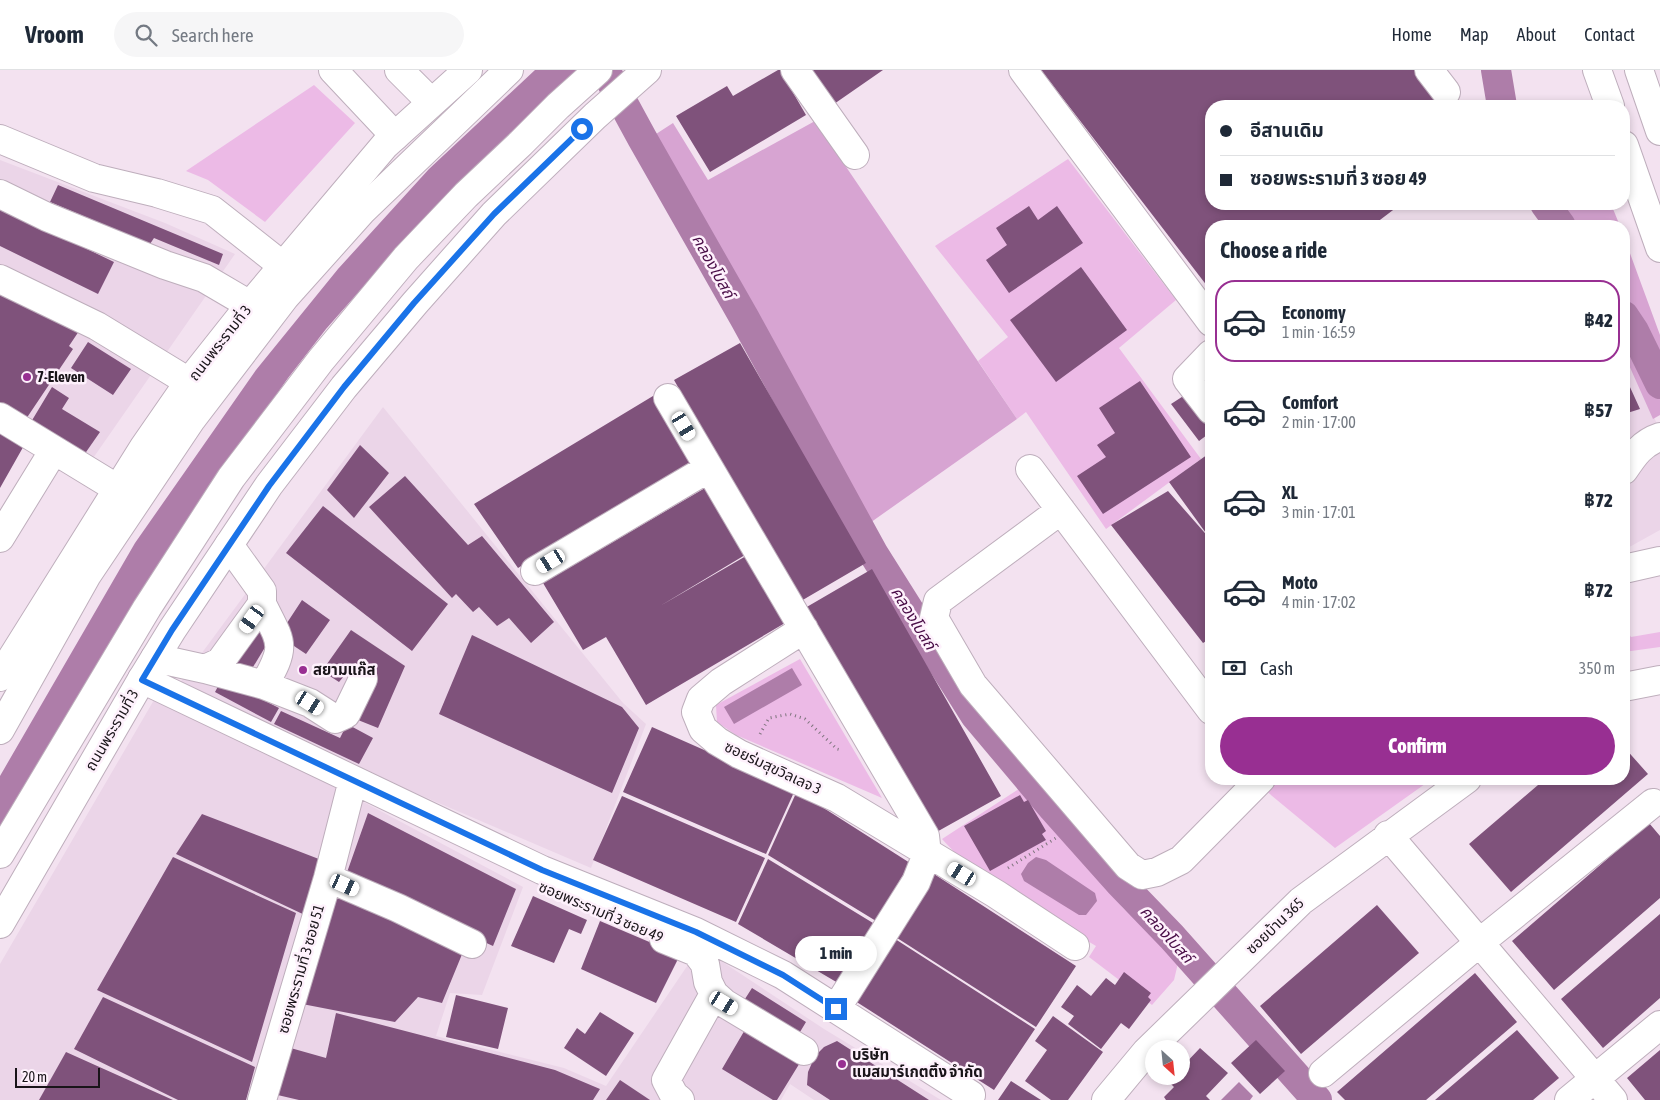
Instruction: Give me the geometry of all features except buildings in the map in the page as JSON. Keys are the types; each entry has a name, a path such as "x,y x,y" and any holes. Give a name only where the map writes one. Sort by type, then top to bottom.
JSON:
{"street":[{"path":"333,70 395,136"},
{"path":"399,70 431,102"},
{"name":"ถนนพระรามที่ 3","path":"0,677 144,448 189,382 250,305 385,145 468,70"},
{"path":"0,730 87,575 191,420 285,297 362,211 510,70"},
{"path":"0,854 147,608 231,478 321,360 406,258 466,195 598,70"},
{"path":"795,70 855,155"},
{"path":"1023,70 1205,314"},
{"path":"1428,70 1446,92"},
{"path":"1597,70 1608,100"},
{"path":"1639,70 1660,131"},
{"name":"ถนนพระรามที่ 3","path":"0,924 148,669 228,545 280,470 344,387 414,303 494,214 594,116 643,73"},
{"path":"0,139 94,178 157,192 212,210 283,266"},
{"path":"1630,162 1660,248"},
{"path":"0,194 47,217 166,265 204,278 250,305"},
{"path":"0,279 97,326 189,382"},
{"path":"1205,360 1187,379 1205,402"},
{"path":"668,398 925,836 927,854 916,882 836,1009"},
{"path":"0,417 118,489"},
{"path":"1630,460 1636,451 1649,441 1660,437"},
{"path":"0,538 54,450"},
{"path":"535,571 709,468"},
{"path":"1030,469 1205,702"},
{"path":"1061,510 938,601 934,618 973,686 1128,866 1142,875 1157,872 1181,860 1255,785"},
{"path":"228,545 262,591 262,604 279,636 280,651 264,685"},
{"path":"1630,568 1660,561"},
{"path":"205,669 220,662 262,604"},
{"name":"ซอยร่มสุขวิลเลจ 3","path":"804,629 721,682 701,699 696,712 703,729 717,741 751,760 837,798 996,894 1076,946"},
{"path":"148,669 205,669 264,685 310,703 335,719 346,714 363,678"},
{"name":"ซอยพระรามที่ 3 ซอย 49","path":"148,669 353,780 542,870 696,932 783,975 971,1096"},
{"path":"1630,686 1660,680"},
{"name":"ซอยพระรามที่ 3 ซอย 51","path":"262,1100 328,878 353,780"},
{"name":"ซอยบ้าน 365","path":"1106,1100 1146,1052 1301,900 1459,785"},
{"path":"1323,1073 1479,943 1653,803"},
{"path":"1388,835 1613,1100"},
{"name":"ซอยพระรามที่ 3 ซอย 49","path":"519,859 526,878 538,888 696,952 705,964 708,982 714,994"},
{"path":"328,878 398,908 472,944"},
{"path":"680,1100 674,1095 666,1080 714,994 724,1003 804,1051"},
{"path":"1568,1100 1660,1024"}],"path":[{"path":"751,760 760,734 769,718 790,714 805,719 837,749 850,752 873,745"},
{"path":"1001,873 1056,838"}],"shaded area":[{"path":"535,70 580,70 516,128 441,201 326,329 288,378 215,483 0,829 0,776 135,543 256,370 338,269 429,169"},
{"path":"314,85 355,123 265,222 208,180 186,171"},
{"path":"815,121 1017,419 867,525 656,134 673,123 708,180"},
{"path":"1068,159 1176,300 1119,348 1201,459 1106,529 1026,412 1017,419 978,361 1008,337 935,246"},
{"path":"0,160 165,223 235,254 89,464 0,408"},
{"path":"1554,210 1613,210 1618,220 1558,220"},
{"path":"1630,253 1660,335 1660,415 1653,419 1630,367"},
{"path":"1630,367 1660,430 1660,530 1630,547"},
{"path":"383,407 623,703 646,724 591,868 366,772 179,684"},
{"path":"1660,632 1660,647 1630,651 1630,636 1631,637"},
{"path":"800,659 882,798 736,735 717,722 716,705"},
{"path":"792,668 802,685 734,724 724,707"},
{"path":"154,700 341,790 523,887 482,995 450,993 436,1036 564,1068 606,1086 700,947 824,1029 941,1100 814,1100 790,1084 781,1100 0,1100 0,964"},
{"path":"1270,785 1424,785 1335,848 1265,790"},
{"path":"1022,787 1123,908 1179,959 1174,980 1152,1005 1089,957 1096,946 974,873 942,839"},
{"path":"1036,857 1046,860 1095,893 1097,901 1086,915 1079,915 1024,881 1021,874 1028,863"},
{"path":"1239,1082 1253,1096 1250,1100 1221,1100"}],"waterway":[{"name":"คลองโบสถ์","path":"605,70 745,319 873,553 975,715 1053,808 1119,882 1172,937 1317,1100"},
{"path":"1496,70 1501,100"},
{"path":"1549,210 1557,220"},
{"path":"1630,325 1660,384"}],"place":[{"name":"7-Eleven","path":"27,377"},
{"name":"สยามแก๊ส","path":"303,670"},
{"name":"บริษัท แมสมาร์เกตติ้ง จำกัด","path":"842,1064"}],"route":[{"path":"582,129 494,214 414,303 344,387 269,486 172,630 142,680 542,870 696,932 783,975 836,1009"}]}
